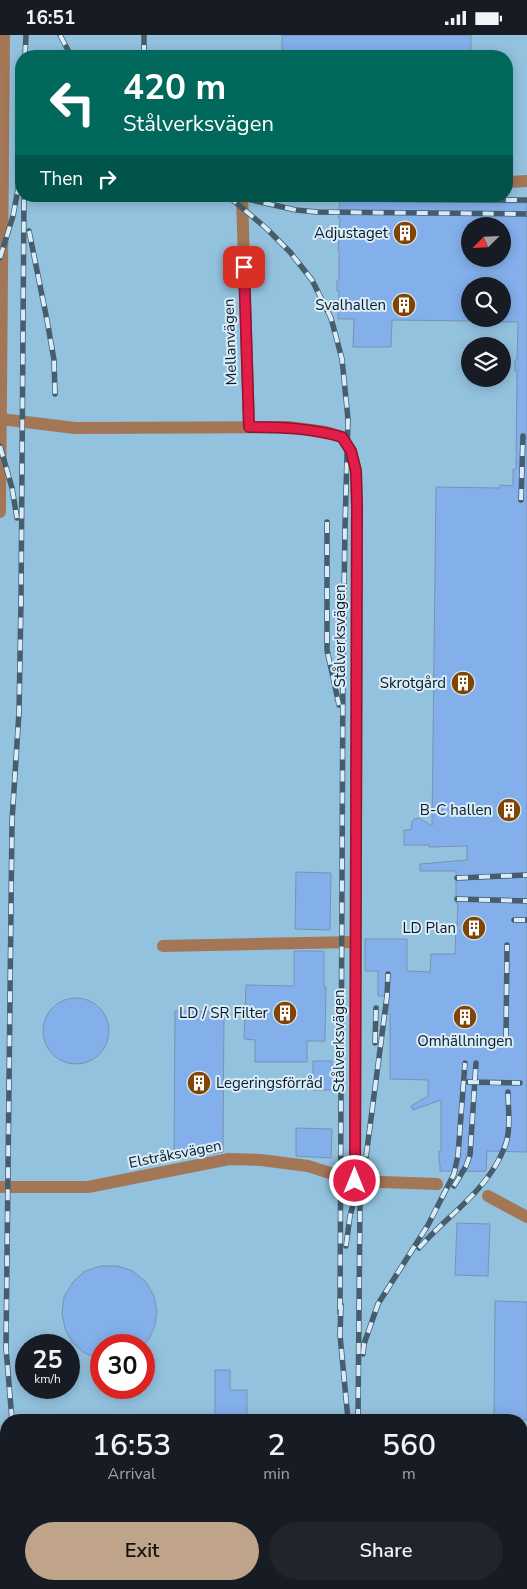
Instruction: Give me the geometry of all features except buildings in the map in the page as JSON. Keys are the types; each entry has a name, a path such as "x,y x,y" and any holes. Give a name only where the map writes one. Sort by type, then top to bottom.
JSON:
{"street":[{"path":"0,512 4,35"},
{"path":"513,182 527,181"},
{"name":"Mellanvägen","path":"242,202 249,427"},
{"name":"Stålverksvägen","path":"1,419 76,428 288,427 326,432 342,437 351,451 356,471 357,516 355,1181"},
{"path":"163,945 355,943"},
{"name":"Elstråksvägen","path":"0,1187 88,1187 229,1159 261,1160 308,1166 355,1181 436,1184"},
{"path":"488,1196 527,1217"}],"shaded area":[{"path":"0,35 527,35 527,1414 0,1414"}],"railway":[{"path":"25,50 26,35"},
{"path":"60,35 68,50"},
{"path":"144,35 144,50"},
{"path":"513,200 527,200"},
{"path":"0,258 16,202"},
{"path":"12,1414 6,1348 12,821 19,712 21,602 24,202"},
{"path":"235,202 266,228 290,252 312,280 331,318 342,359 348,419 343,663 340,1313"},
{"path":"260,202 296,210 317,212 527,214"},
{"path":"29,231 54,360 55,394"},
{"path":"521,500 523,436"},
{"path":"0,446 12,488 17,518"},
{"path":"327,522 327,650 339,705"},
{"path":"457,878 527,875"},
{"path":"457,899 527,901"},
{"path":"514,920 527,920"},
{"path":"506,1039 507,945"},
{"path":"358,1414 360,1203 387,996 388,974"},
{"path":"375,1043 376,1008"},
{"path":"363,1354 364,1344 378,1304 428,1225 454,1174 458,1155 465,1063"},
{"path":"454,1186 470,1155 476,1063"},
{"path":"468,1082 520,1083"},
{"path":"419,1248 480,1187 497,1163 507,1138 509,1123 508,1092"},
{"path":"346,1246 350,1216 356,1194"},
{"path":"341,1305 340,1335 347,1414"}],"place":[{"name":"Adjustaget","path":"405,233"},
{"name":"Svalhallen","path":"404,305"},
{"name":"Skrotgård","path":"463,683"},
{"name":"B-C hallen","path":"509,810"},
{"name":"LD Plan","path":"474,928"},
{"name":"LD / SR Filter","path":"285,1013"},
{"name":"Omhällningen","path":"465,1017"},
{"name":"Legeringsförråd","path":"199,1083"}],"route":[{"path":"244,267 249,427 288,427 326,432 342,437 351,451 356,471 355,1181"}]}
